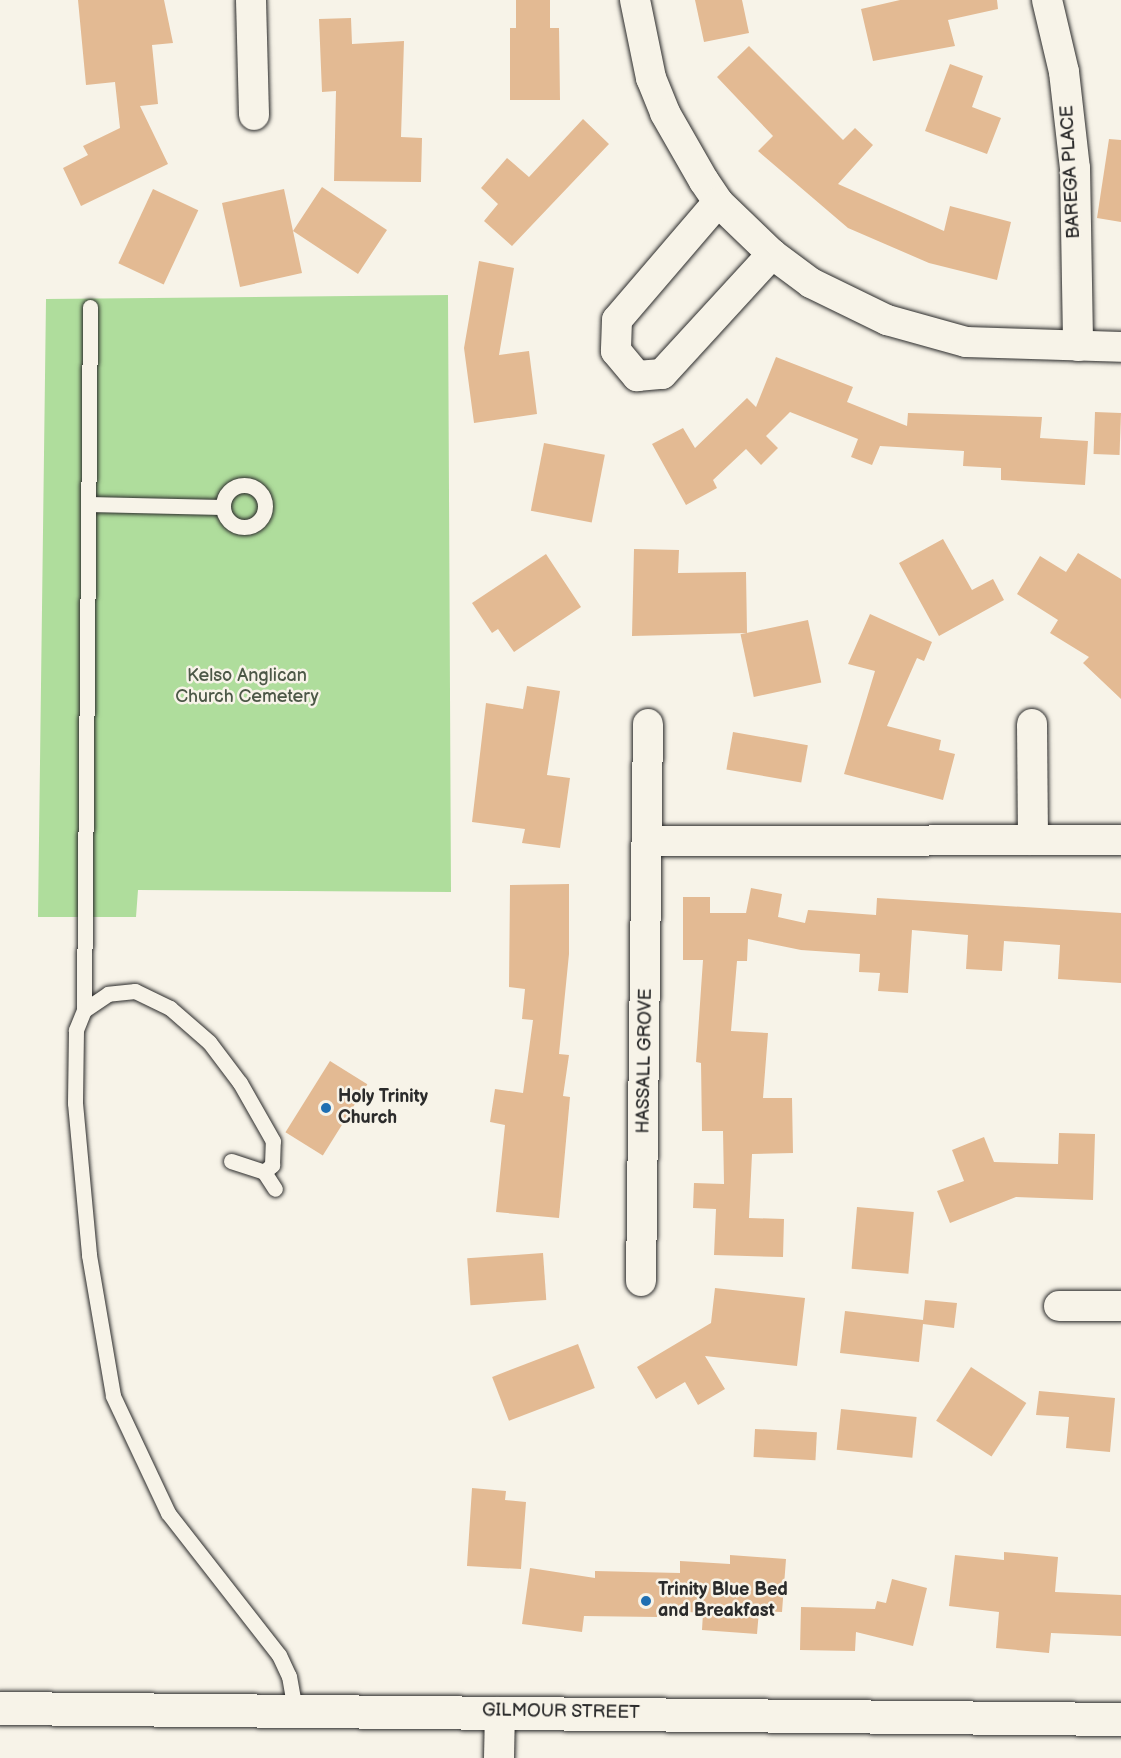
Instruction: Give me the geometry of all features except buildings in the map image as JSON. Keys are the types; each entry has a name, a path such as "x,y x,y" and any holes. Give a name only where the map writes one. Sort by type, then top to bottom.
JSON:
{"main road":[{"name":"GILMOUR STREET","path":"0,1708 1121,1719"}],"street":[{"path":"251,0 254,116"},
{"path":"635,0 651,78 665,113 718,202 772,254 812,283 887,320 966,342 1121,347"},
{"name":"BAREGA PLACE","path":"1047,0 1064,72 1074,168 1078,346"},
{"path":"718,202 617,320 616,351 637,376 662,374 772,254"},
{"name":"HASSALL GROVE","path":"641,1281 648,724"},
{"path":"1032,724 1033,840"},
{"path":"648,841 1121,840"},
{"path":"1059,1306 1121,1306"},
{"path":"499,1758 500,1712"}],"lane":[{"path":"90,307 84,1010 76,1030 75,1103 89,1255 113,1396 168,1513 279,1655 289,1676 294,1710"},
{"path":"88,504 222,507"},
{"path":"84,1010 108,994 135,991 190,1023 240,1083 273,1141 274,1160 264,1172"},
{"path":"231,1161 264,1172 275,1189"}],"green space":[{"name":"Kelso Anglican Church Cemetery","path":"448,295 451,892 138,890 136,917 38,917 46,299"}],"place":[{"name":"Holy Trinity Church","path":"326,1108"},
{"name":"Trinity Blue Bed and Breakfast","path":"646,1601"}]}
